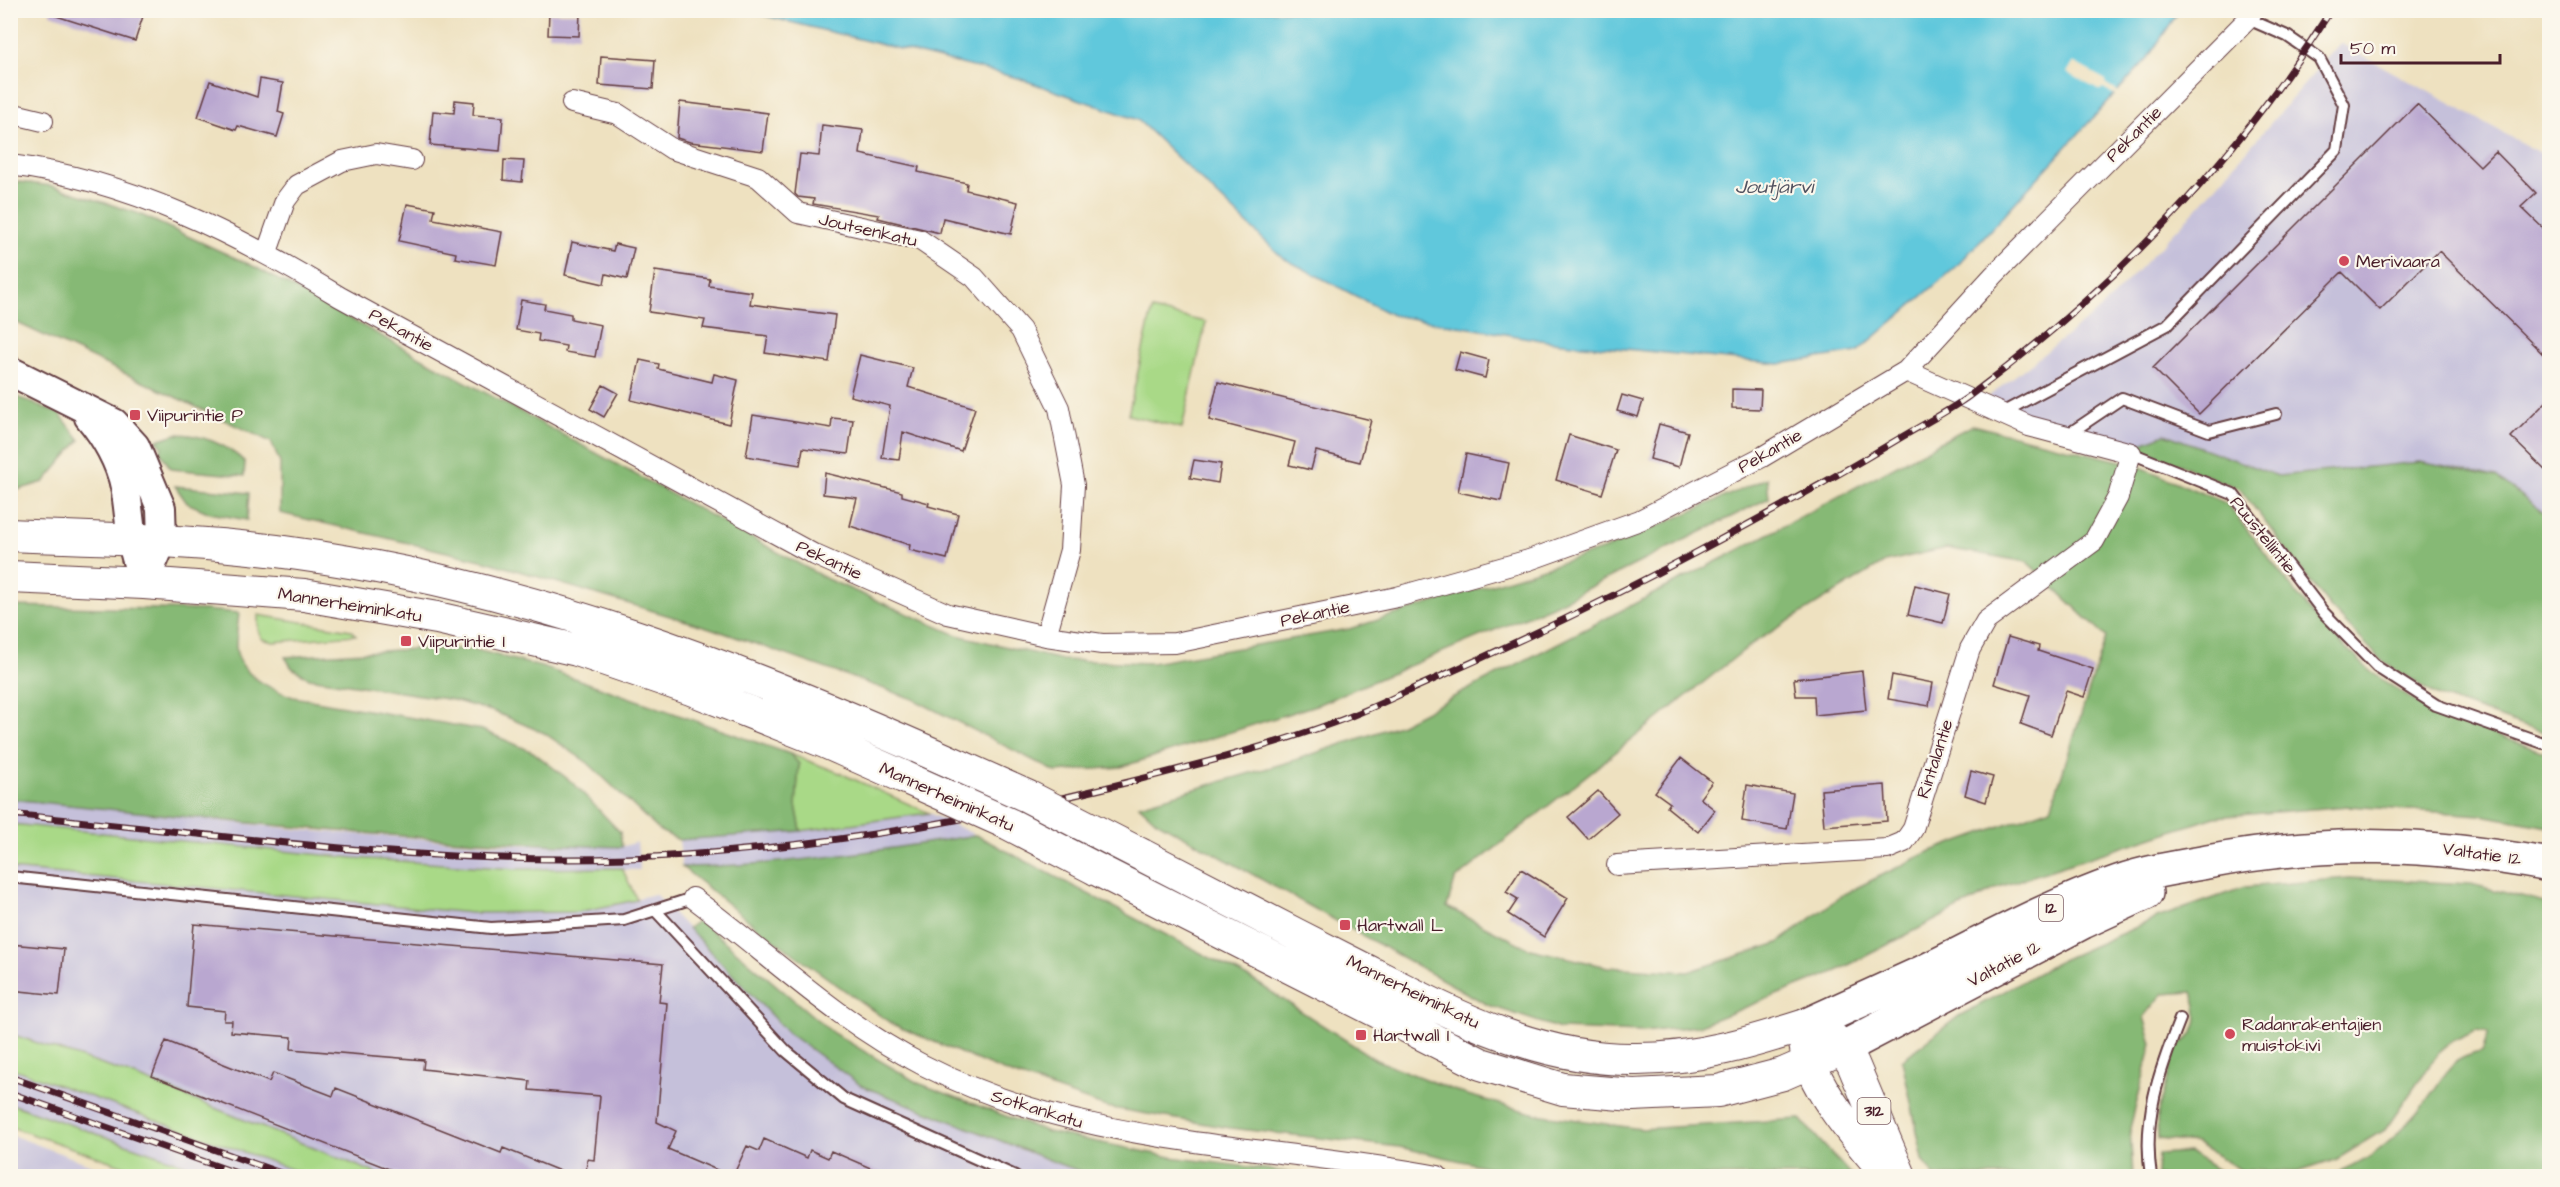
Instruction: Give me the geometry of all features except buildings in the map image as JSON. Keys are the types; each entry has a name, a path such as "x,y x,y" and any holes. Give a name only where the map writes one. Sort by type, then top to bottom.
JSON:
{"highway":[{"name":"Valtatie 12","path":"1809,1024 2039,912 2121,881 2234,856 2291,849 2417,846 2483,853 2550,865"},
{"name":"Valtatie 12","path":"1843,1048 2083,922 2234,856"}],"main road":[{"path":"10,371 61,394 114,423 135,446 161,508 162,541 144,583"},
{"path":"61,394 90,417 107,440 125,485 130,539 144,583"},
{"name":"Mannerheiminkatu","path":"10,536 130,539 299,554 445,581 585,620 701,658 807,700 1029,797 1453,1014 1509,1038 1550,1049 1590,1056 1636,1060 1685,1056 1730,1048 1809,1024"},
{"name":"Mannerheiminkatu","path":"10,577 144,583 304,595 437,618 577,650 702,693 825,742 904,777 1009,824 1481,1064 1563,1089 1599,1093 1676,1094 1718,1091 1754,1083 1843,1048"},
{"name":"312","path":"1889,1176 1844,1122 1809,1062 1805,1044 1809,1024 1829,1035 1843,1048 1866,1092 1900,1176"}],"street":[{"name":"Pekantie","path":"10,165 55,171 169,206 267,252 350,302 815,555 948,614 1047,636 1102,644 1175,643 1397,597 1529,560 1640,520 1762,457 1906,371 1994,275 2250,15"},
{"name":"Joutsenkatu","path":"572,103 618,114 672,149 758,177 798,213 920,240 974,277 1021,330 1059,408 1074,485 1070,550 1047,636"},
{"path":"10,113 43,121"},
{"path":"267,252 285,201 297,185 342,161 376,154 412,160"},
{"name":"Puustellintie","path":"1906,371 2000,414 2066,436 2131,453"},
{"name":"Rintalantie","path":"1617,865 1887,849 1904,842 1912,829 1970,649 1986,621 2094,541 2118,497 2131,453"},
{"name":"Sotkankatu","path":"693,898 749,939 796,980 853,1024 923,1065 985,1093 1065,1119 1139,1135 1238,1150 1310,1155 1438,1176"}],"lane":[{"path":"2000,414 2167,325 2337,150 2344,105 2319,58 2250,15"},
{"path":"2066,436 2122,398 2209,431 2276,414"},
{"name":"Puustellintie","path":"2131,453 2233,494 2324,613 2377,667 2436,705 2533,740 2550,743"},
{"path":"10,877 491,928 624,920 693,898"},
{"path":"655,910 786,1051 844,1099 1015,1176"},
{"path":"2151,1176 2148,1122 2166,1055 2180,1019"}],"shaded area":[{"path":"2340,43 2549,158 2549,517 2496,477 2420,462 2278,476 2165,434 2134,446 2035,419 1988,397 2102,308 2199,206"},
{"path":"10,799 312,831 493,844 621,847 637,842 640,870 517,869 354,858 11,824"},
{"path":"929,813 976,835 860,854 732,866 682,867 679,840 801,831"},
{"path":"11,869 471,913 578,912 655,894 788,1033 862,1086 1055,1163 1097,1176 383,1176 135,1076 11,1034"},
{"path":"11,1068 310,1176 218,1176 11,1104"},
{"path":"11,1135 33,1143 121,1176 11,1176"}],"green space":[{"path":"11,181 53,186 137,213 255,267 827,579 957,635 1062,660 1152,663 1349,629 1608,548 1767,478 1769,498 1552,606 1319,704 1121,767 1056,772 913,699 710,628 485,561 280,513 280,463 271,442 11,320"},
{"path":"1152,310 1206,322 1182,428 1128,415"},
{"path":"10,394 60,414 80,440 44,482 11,492"},
{"path":"1972,425 2136,465 2226,503 2317,620 2371,672 2431,712 2541,751 2550,751 2549,827 2481,815 2349,806 2215,817 1999,887 1837,971 1698,1026 1643,1032 1560,1029 1488,1005 1156,821 1139,805 1289,762 1399,725 1733,553","holes":["1946,548 2027,562 2106,637 2051,808 1931,851 1844,894 1778,943 1688,972 1608,967 1530,949 1447,907 1455,880 1753,643 1885,562"]},
{"path":"176,434 204,438 230,450 245,462 244,476 171,469 160,452 162,447 157,440"},
{"path":"2165,434 2278,476 2420,462 2496,477 2549,517 2549,735 2438,696 2383,662 2330,607 2240,489 2134,446"},
{"path":"175,486 249,493 247,520 210,513 187,503"},
{"path":"11,606 205,610 239,613 236,647 238,657 249,673 266,685 293,697 482,730 533,752 573,783 620,832 622,847 392,835 11,799"},
{"path":"258,615 351,630 356,635 273,642 262,639 258,630"},
{"path":"414,649 473,649 545,668 790,754 799,764 796,805 801,831 679,840 660,831 588,763 544,733 495,712 453,700 309,678 292,668 285,657"},
{"path":"790,754 840,773 929,813 801,831 796,805 799,764"},
{"path":"11,824 354,858 517,869 622,868 637,900 578,912 471,913 11,869"},
{"path":"976,835 1256,982 1376,1060 1464,1094 1536,1114 1641,1129 1800,1119 1852,1176 1528,1176 1399,1147 1230,1128 1106,1107 1003,1071 892,1024 759,929 682,867 793,861"},
{"path":"2348,878 2471,884 2549,904 2549,1176 2327,1176 2354,1165 2380,1149 2414,1116 2451,1067 2464,1057 2482,1052 2489,1032 2476,1030 2452,1041 2438,1053 2385,1130 2337,1159 2297,1172 2241,1170 2196,1143 2158,1139 2157,1116 2175,1048 2189,1037 2196,1024 2197,1009 2192,992 2163,994 2144,1017 2152,1044 2130,1128 2133,1176 1934,1176 1923,1160 1902,1060 1959,1016 2062,960 2157,918 2245,887"},
{"path":"699,920 833,1033 918,1083 1048,1132 1171,1157 1317,1176 1097,1176 1062,1165 862,1086 788,1033 688,928"},
{"path":"11,1034 135,1076 383,1176 310,1176 11,1068"},
{"path":"11,1104 218,1176 153,1176 11,1127"},
{"path":"2189,1152 2227,1176 2157,1176 2158,1154"}],"water":[{"name":"Joutjärvi","path":"745,11 2179,11 2147,59 1956,267 1857,352 1779,364 1553,342 1392,315 1283,258 1138,120 1018,78"}],"pier":[{"path":"2073,62 2106,80 2105,83 2120,93 2117,96 2103,88 2100,91 2067,73"}],"railway":[{"path":"10,814 262,841 432,855 601,859 685,855 855,837 966,818 1133,781 1233,755 1308,732 1380,704 1631,587 1818,486 1968,397 2071,313 2168,220 2255,119 2331,10"},
{"path":"10,1077 289,1176"},
{"path":"10,1093 245,1176"}],"place":[{"name":"Merivaara","path":"2344,261"},
{"name":"Viipurintie P","path":"135,415"},
{"name":"Viipurintie I","path":"406,641"},
{"name":"Hartwall L","path":"1345,925"},
{"name":"Radanrakentajien muistokivi","path":"2230,1034"},
{"name":"Hartwall I","path":"1361,1035"}]}
